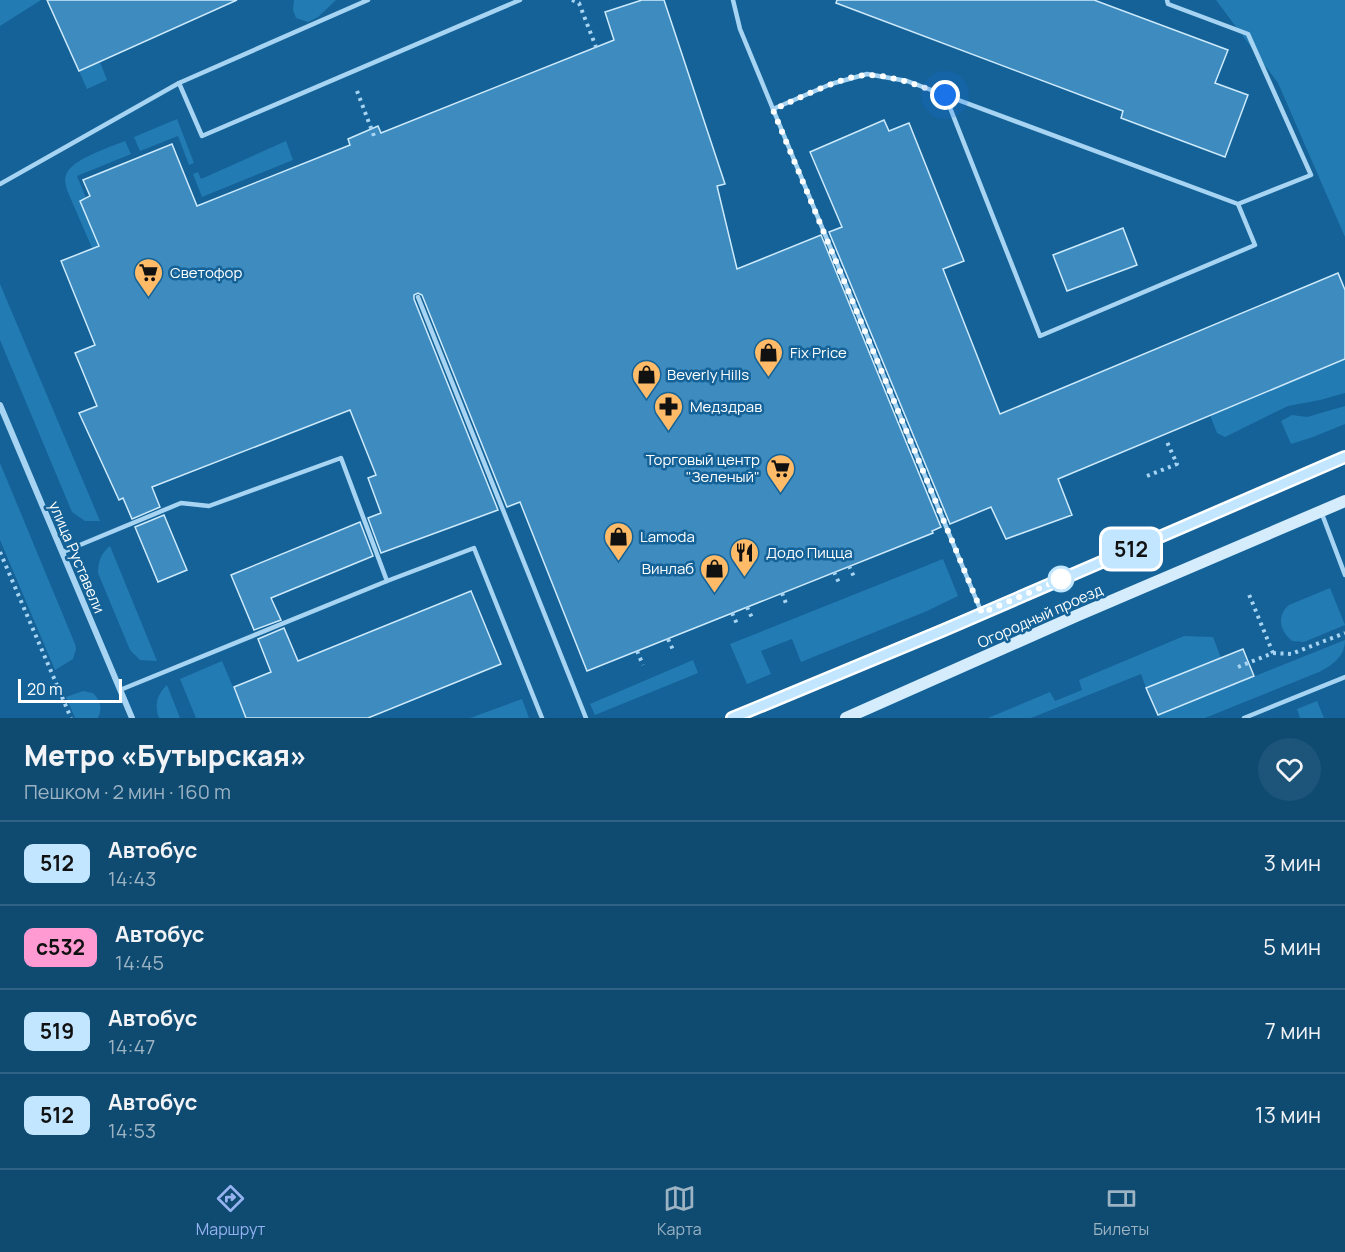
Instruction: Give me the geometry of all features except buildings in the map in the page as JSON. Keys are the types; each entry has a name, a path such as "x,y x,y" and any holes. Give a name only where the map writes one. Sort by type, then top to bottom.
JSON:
{"main road":[{"name":"Огородный проезд","path":"733,718 1345,457"},
{"name":"Огородный проезд","path":"846,718 1087,611 1345,501"}],"street":[{"name":"улица Руставели","path":"0,405 132,718"}],"lane":[{"path":"0,184 179,83 368,0"},
{"path":"179,83 202,136 520,0"},
{"path":"733,0 740,29 982,613"},
{"path":"773,110 831,84 867,74 907,81 1238,204 1311,175 1248,34 1168,4 1167,0"},
{"path":"945,95 1040,336 1255,246 1238,204"},
{"path":"418,297 586,718"},
{"path":"63,552 181,503 208,506 340,458 387,581"},
{"path":"1321,511 1345,575"},
{"path":"120,690 474,548 542,718"},
{"path":"1244,718 1345,677"}],"path":[{"path":"572,0 579,3 596,47"},
{"path":"350,74 374,136"},
{"path":"1147,476 1177,464 1167,442"},
{"path":"0,552 70,718"},
{"path":"849,566 855,579"},
{"path":"834,572 840,585"},
{"path":"1248,592 1273,653"},
{"path":"782,593 787,606"},
{"path":"747,607 753,620"},
{"path":"732,613 738,626"},
{"path":"1238,667 1273,653 1291,654 1345,633"},
{"path":"668,639 674,652"},
{"path":"637,651 643,665"}],"shaded area":[{"path":"0,0 41,0 0,26"},
{"path":"294,0 336,0 318,17 308,22 296,18 293,10"},
{"path":"1216,0 1345,0 1345,237 1278,83"},
{"path":"100,62 107,80 87,89 79,71"},
{"path":"177,119 194,163 189,165 178,136 140,151 134,137"},
{"path":"125,141 131,154 77,176 86,198 80,201 91,227 108,242 92,248 67,190 66,175 69,169 83,159"},
{"path":"286,141 293,160 202,197 193,174 198,172 201,179"},
{"path":"0,284 100,521 85,521 72,512 0,340"},
{"path":"1345,359 1345,393 1288,406 1225,437 1217,433 1210,415"},
{"path":"1345,406 1345,424 1291,444 1281,421 1292,415 1307,417"},
{"path":"0,463 75,644 73,659 55,670 0,540"},
{"path":"110,546 157,661 140,660 130,650 98,573 101,558"},
{"path":"943,559 958,596 927,611 801,662 792,639 761,651 771,674 747,684 730,644"},
{"path":"1330,588 1345,625 1304,642 1292,641 1282,628 1281,619 1285,609 1289,605"},
{"path":"1184,636 1213,637 1221,658 1146,688 1141,674 1031,718 988,718 1050,692 1055,701 1082,690 1079,680"},
{"path":"1345,640 1340,656 1319,672 1205,718 1159,718 1158,715"},
{"path":"693,660 698,673 595,715 590,704"},
{"path":"222,661 246,718 196,718 180,679"},
{"path":"167,685 180,718 159,718 157,700"},
{"path":"83,691 93,693 97,698 100,704 98,718 75,718 66,697"},
{"path":"522,699 529,718 470,718"},
{"path":"1317,701 1324,718 1300,718 1297,709"}],"bus line":[{"name":"512","path":"732,718 944,630 1345,457"}],"place":[{"name":"Светофор","path":"149,298"},
{"name":"Fix Price","path":"769,378"},
{"name":"Beverly Hills","path":"646,400"},
{"name":"Медздрав","path":"669,432"},
{"name":"Торговый центр \"Зеленый\"","path":"781,494"},
{"name":"Lamoda","path":"619,562"},
{"name":"Додо Пицца","path":"745,578"},
{"name":"Винлаб","path":"715,594"}],"route":[{"path":"945,95 907,81 867,74 831,84 773,110 982,613 1061,579"}]}
